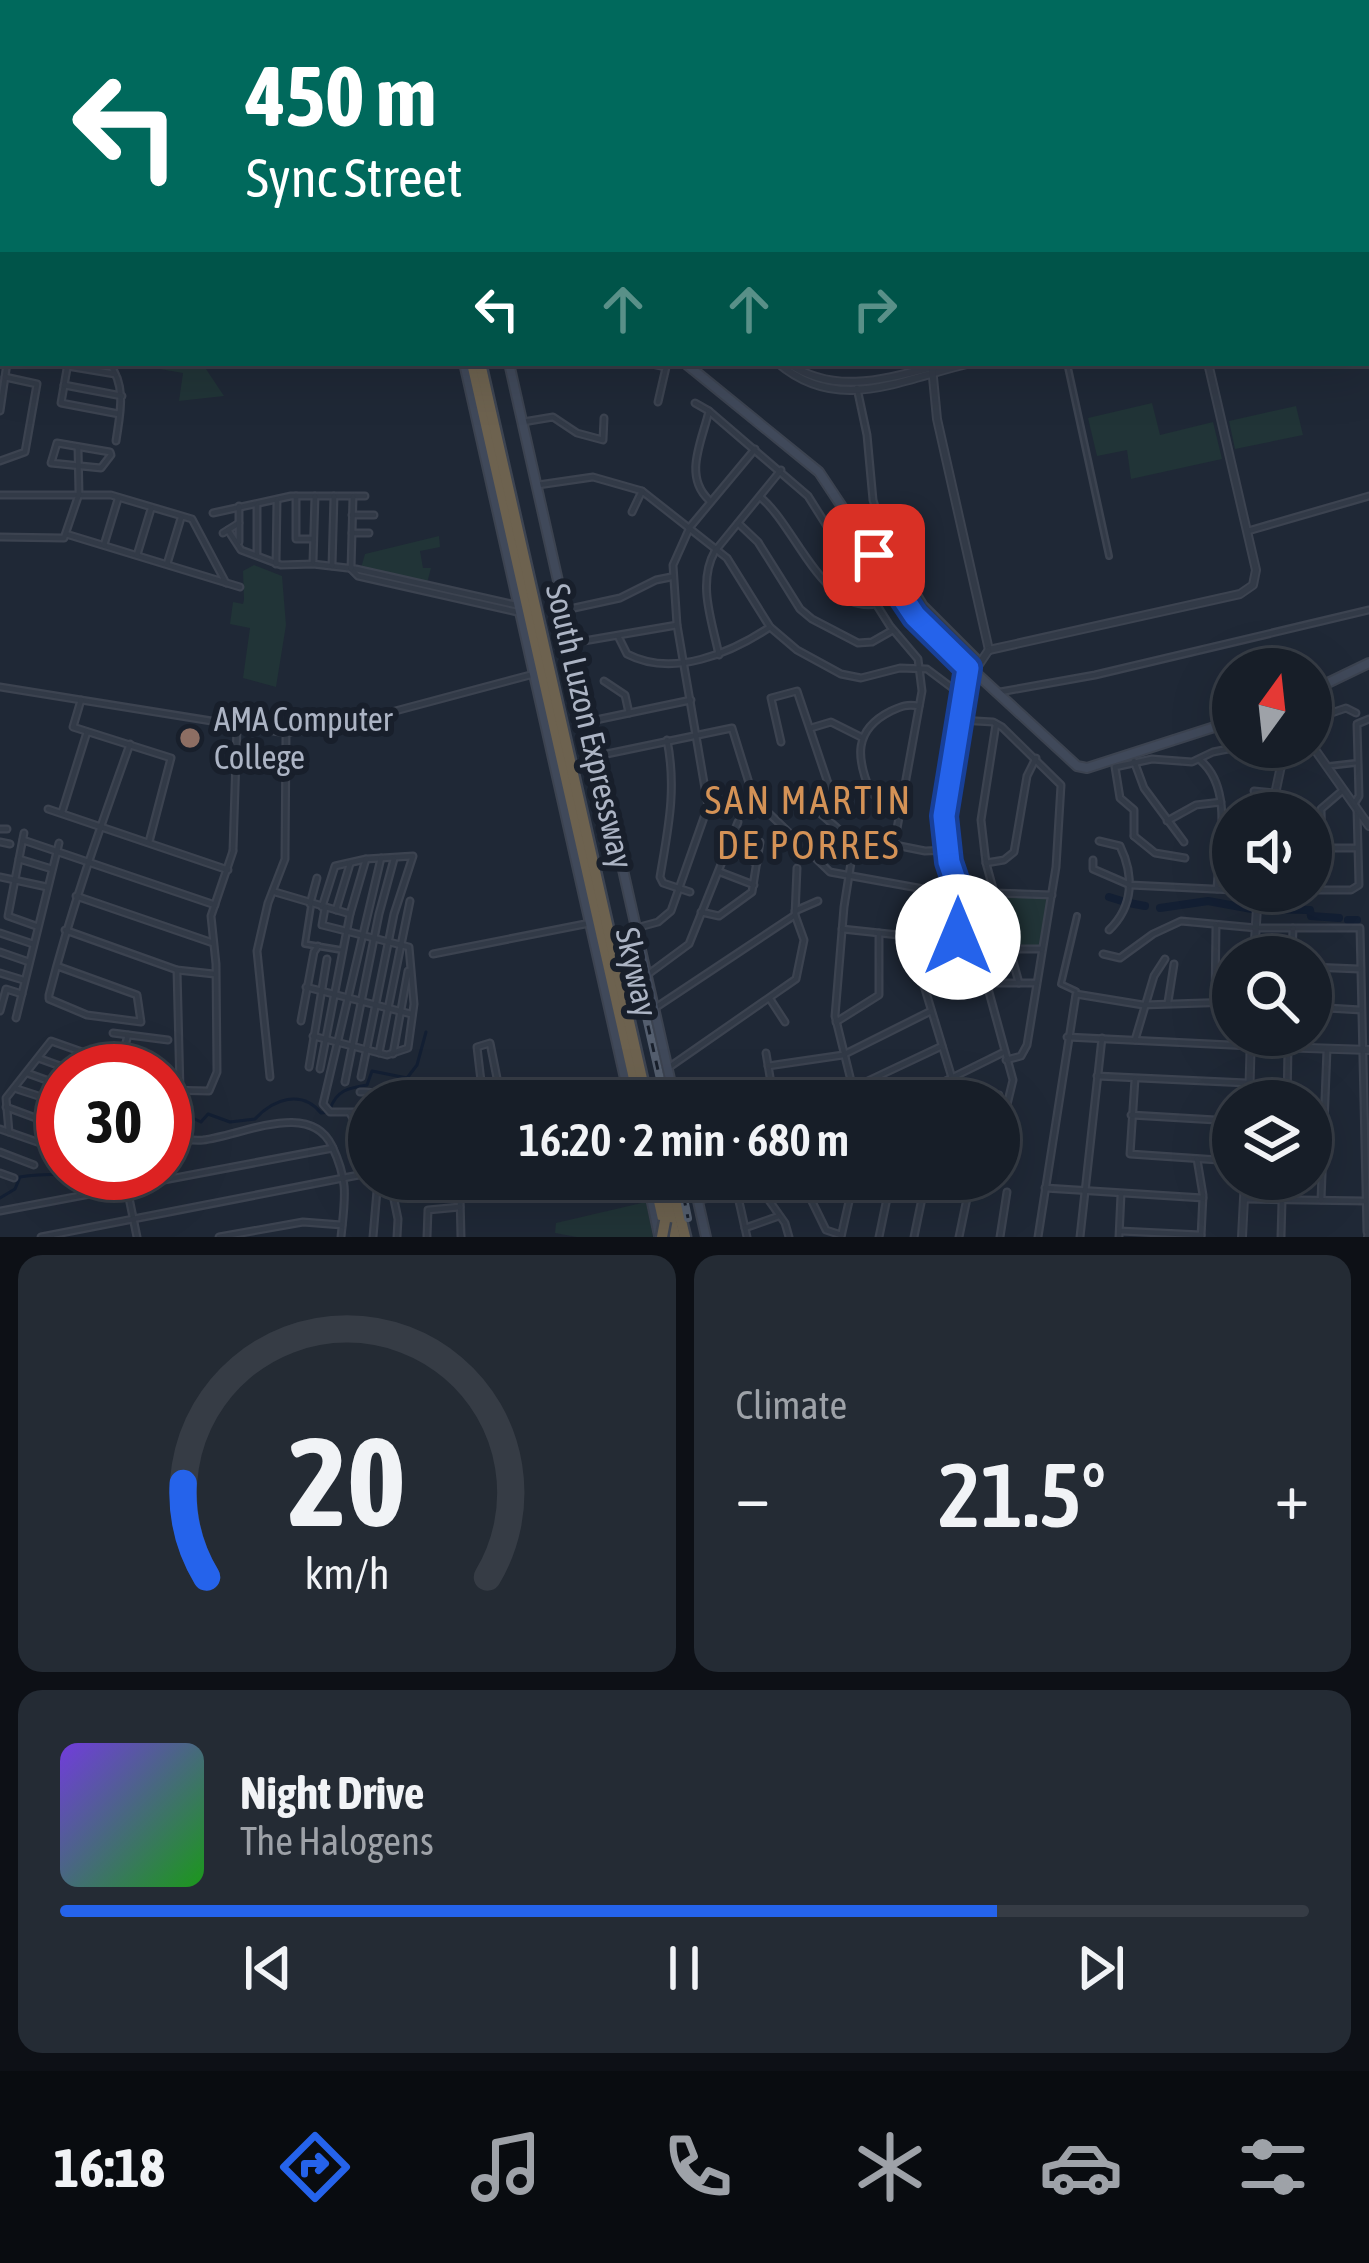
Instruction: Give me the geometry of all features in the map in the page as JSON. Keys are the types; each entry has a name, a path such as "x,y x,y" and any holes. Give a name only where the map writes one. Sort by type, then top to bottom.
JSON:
{"highway":[{"name":"South Luzon Expressway","path":"474,366 634,1080"},
{"path":"662,1200 670,1237"},
{"path":"663,1200 670,1237"}],"main road":[{"path":"474,366 534,674 590,923 633,1080"},
{"path":"510,366 671,1080"},
{"path":"689,366 819,472 907,607 1084,769 1212,728"},
{"path":"1332,681 1369,663"},
{"path":"663,1200 670,1237"},
{"path":"698,1200 706,1237"}],"street":[{"path":"0,411 7,366"},
{"path":"68,366 61,403 119,414"},
{"path":"74,366 118,374"},
{"path":"111,366 122,396 116,441"},
{"path":"658,402 667,366"},
{"path":"783,366 816,388 856,387 932,368 983,655"},
{"path":"794,366 824,382 856,387"},
{"path":"1067,366 1109,556"},
{"path":"1012,1080 947,850 945,806 963,696 971,670 983,655 1240,595 1253,585 1256,570 1209,366"},
{"path":"0,461 25,452 38,384 5,376"},
{"path":"64,385 122,396"},
{"path":"856,387 867,435 873,500 887,544 924,605 983,655"},
{"path":"695,403 781,470 814,504 893,630 915,654 920,668 919,706 894,845"},
{"path":"710,411 694,477 711,501"},
{"path":"523,422 553,417 578,433 603,440 604,418"},
{"path":"57,443 78,448 111,454 100,468 50,460 57,443"},
{"path":"0,537 61,541 79,494 78,448"},
{"path":"636,928 668,915 707,806 671,577 690,527 755,449"},
{"path":"718,655 705,584 707,566 781,470"},
{"path":"537,485 593,477 642,491 731,562 770,627 797,650 848,676 874,677 900,668 920,668 943,677 963,696"},
{"path":"632,512 642,491"},
{"path":"0,496 119,497 182,516 194,521 226,583"},
{"path":"296,496 296,539 314,539"},
{"path":"213,513 296,496 365,496"},
{"path":"313,564 316,496"},
{"path":"332,566 334,496"},
{"path":"353,496 352,574 520,609"},
{"path":"760,496 784,520 829,588 857,604 876,604"},
{"path":"1247,532 1369,496"},
{"path":"104,545 119,497"},
{"path":"276,564 277,500"},
{"path":"256,556 257,505"},
{"path":"238,546 239,506"},
{"path":"137,555 152,507"},
{"path":"230,507 239,522"},
{"path":"352,515 374,514"},
{"path":"167,564 182,516"},
{"path":"239,522 225,531 256,556 276,564 351,569"},
{"path":"738,523 758,542 800,609 812,619 858,644 893,630"},
{"path":"352,533 368,533"},
{"path":"66,534 240,587"},
{"path":"351,552 364,552"},
{"path":"565,610 620,598 671,577"},
{"path":"996,692 1369,610"},
{"path":"572,643 677,626"},
{"path":"618,636 622,649 640,661 659,664 718,655 770,627"},
{"path":"0,687 286,733 339,726 534,674"},
{"path":"604,681 626,695 628,713"},
{"path":"1008,703 1016,690"},
{"path":"782,742 771,700 797,691 832,797 820,813 842,833 855,837 932,852 947,850"},
{"path":"81,700 72,726 171,758 148,842"},
{"path":"590,721 691,700"},
{"path":"902,805 884,802 871,793 860,759 861,737 878,718 905,705 919,706"},
{"path":"1332,713 1346,708 1356,713"},
{"path":"1332,889 1357,887 1361,878 1355,807 1359,796 1357,724 1369,719"},
{"path":"959,720 997,724 1061,784 1052,895 1024,1052 1006,1060"},
{"path":"811,728 831,722 861,737"},
{"path":"997,724 982,807 986,863 1019,983"},
{"path":"192,1090 209,1091 217,1072 211,916 233,850 237,727"},
{"path":"597,756 722,728 734,730 759,805 830,872 940,892 958,890"},
{"path":"62,812 87,732"},
{"path":"270,1077 257,951 285,859 286,733"},
{"path":"667,740 673,785 670,833 660,877 662,883 690,892"},
{"path":"56,966 134,993 141,1022 87,1015 51,1002 56,966 74,896 130,744"},
{"path":"1134,836 1134,810 1120,798 1114,767 1162,759 1182,763 1212,753"},
{"path":"986,863 1004,860 1014,852 1027,776 1036,758"},
{"path":"1200,760 1214,773 1219,792"},
{"path":"1134,761 1144,788 1184,842"},
{"path":"1332,766 1358,763"},
{"path":"1328,768 1369,826"},
{"path":"1332,799 1343,790"},
{"path":"1254,791 1261,792"},
{"path":"1167,821 1212,803"},
{"path":"48,808 228,870"},
{"path":"647,975 686,948 736,826 760,841 754,885 748,896 719,916 701,912"},
{"path":"38,926 8,916 24,836 214,904"},
{"path":"1099,841 1120,846 1134,836"},
{"path":"1134,836 1155,853 1185,858"},
{"path":"851,1080 836,1022 844,902 855,837"},
{"path":"16,1018 59,842"},
{"path":"1109,930 1122,914 1130,885 1130,869 1120,846"},
{"path":"1332,850 1357,848"},
{"path":"727,850 757,863"},
{"path":"313,1036 339,1042 366,1050 379,1053 408,1048 413,1014 409,947 388,941 321,925 334,868 411,855 412,866 388,941 374,1005 366,1050 361,1077"},
{"path":"345,1082 395,857"},
{"path":"348,1113 323,1107 381,858"},
{"path":"19,859 52,869"},
{"path":"320,1069 350,914 366,859"},
{"path":"1093,860 1093,869 1130,885 1212,889"},
{"path":"336,910 350,862"},
{"path":"668,1068 793,982 802,965 804,940 795,913 797,868"},
{"path":"718,871 754,885"},
{"path":"0,877 47,887"},
{"path":"317,878 305,944 343,950"},
{"path":"274,892 350,914"},
{"path":"994,893 1052,895"},
{"path":"74,896 213,943"},
{"path":"379,1053 410,901"},
{"path":"655,1009 818,901"},
{"path":"832,901 844,902"},
{"path":"1255,936 1257,912"},
{"path":"1078,916 1061,982 1077,993 1143,1005 1212,1001"},
{"path":"1103,954 1120,958 1173,923 1189,921 1256,928 1360,928 1368,1233"},
{"path":"433,954 590,923"},
{"path":"1216,925 1216,936"},
{"path":"1292,928 1292,936"},
{"path":"842,929 947,939 973,933"},
{"path":"65,930 178,970 216,974"},
{"path":"0,933 33,944"},
{"path":"836,1022 879,995 879,933"},
{"path":"918,937 918,966 952,1078"},
{"path":"301,1021 318,946"},
{"path":"977,949 1042,950"},
{"path":"0,952 29,962"},
{"path":"309,1066 327,959"},
{"path":"1135,1040 1143,1005 1165,959"},
{"path":"1168,1002 1174,964"},
{"path":"393,1054 410,966"},
{"path":"1332,968 1361,969"},
{"path":"178,970 179,1044"},
{"path":"0,974 25,980"},
{"path":"985,983 1036,983"},
{"path":"306,988 413,1014"},
{"path":"0,1011 6,989 22,994"},
{"path":"1038,1237 1077,993"},
{"path":"770,999 785,1022"},
{"path":"1332,1008 1361,1010"},
{"path":"768,1066 843,1055 932,1011"},
{"path":"113,1033 168,1040"},
{"path":"126,1044 128,1035"},
{"path":"1067,1037 1212,1044"},
{"path":"1080,1237 1102,1038"},
{"path":"490,1043 497,1078 481,1081 477,1048 490,1043"},
{"path":"870,1080 941,1046"},
{"path":"1332,1049 1365,1050"},
{"path":"948,1080 1003,1052"},
{"path":"766,1053 770,1080"},
{"path":"9,1132 4,1107 36,1061"},
{"path":"27,1073 36,1076"},
{"path":"1097,1076 1212,1082"},
{"path":"1135,1079 1130,1154 1212,1160"},
{"path":"15,1088 36,1095"},
{"path":"4,1107 36,1118"},
{"path":"1131,1115 1212,1119"},
{"path":"192,1140 302,1122 320,1129 346,1179 341,1237"},
{"path":"0,1129 36,1141"},
{"path":"192,1175 333,1148"},
{"path":"0,1152 34,1165"},
{"path":"1121,1194 1119,1234 1201,1236 1203,1198 1197,1160"},
{"path":"0,1173 14,1178"},
{"path":"41,1237 346,1179"},
{"path":"1045,1188 1203,1198"},
{"path":"0,1211 61,1200"},
{"path":"130,1200 137,1237"},
{"path":"374,1237 377,1200"},
{"path":"394,1200 397,1237"},
{"path":"460,1200 461,1237"},
{"path":"738,1200 747,1237"},
{"path":"769,1200 789,1237"},
{"path":"811,1200 826,1230 841,1236 849,1200"},
{"path":"879,1237 887,1200"},
{"path":"914,1237 922,1200"},
{"path":"959,1237 967,1200"},
{"path":"1000,1237 1006,1200"},
{"path":"1242,1237 1244,1200"},
{"path":"1281,1237 1282,1200"},
{"path":"1322,1200 1366,1201"},
{"path":"427,1237 429,1209 460,1207"},
{"path":"745,1228 780,1216"},
{"path":"219,1237 303,1222 342,1225"}],"green space":[{"path":"142,366 204,366 224,396 179,401 183,373"},
{"path":"1152,403 1160,435 1213,422 1222,459 1131,479 1127,450 1097,456 1088,418"},
{"path":"1296,406 1303,435 1235,449 1229,421"},
{"path":"439,536 440,547 420,551 423,568 431,568 427,583 361,568 365,554"},
{"path":"254,565 282,576 286,625 276,687 243,678 250,628 230,624 233,602 243,604 244,600 243,571"},
{"path":"997,894 1050,896 1040,948 1010,947"},
{"path":"646,1202 653,1237 555,1233 556,1223"}],"waterway":[{"path":"1109,897 1122,901"},
{"path":"1160,908 1212,902"},
{"path":"1129,903 1145,906"},
{"path":"1310,912 1311,916 1339,918"},
{"path":"1348,920 1357,920"},
{"path":"330,1109 344,1091 367,1085 372,1071 407,1078 417,1065 426,1032"},
{"path":"192,1118 201,1122 208,1114 230,1122 255,1119 270,1106 297,1099 321,1113 329,1112"},
{"path":"0,1198 15,1189 20,1177 36,1175"}],"railway":[{"path":"636,973 660,1080"},
{"path":"684,1200 688,1218"}],"place":[{"name":"AMA Computer College","path":"190,738"}],"district":[{"name":"SAN MARTIN DE PORRES","path":"809,822"}],"route":[{"path":"874,555 907,607 968,668 945,806 949,862 973,933 958,937"}]}
